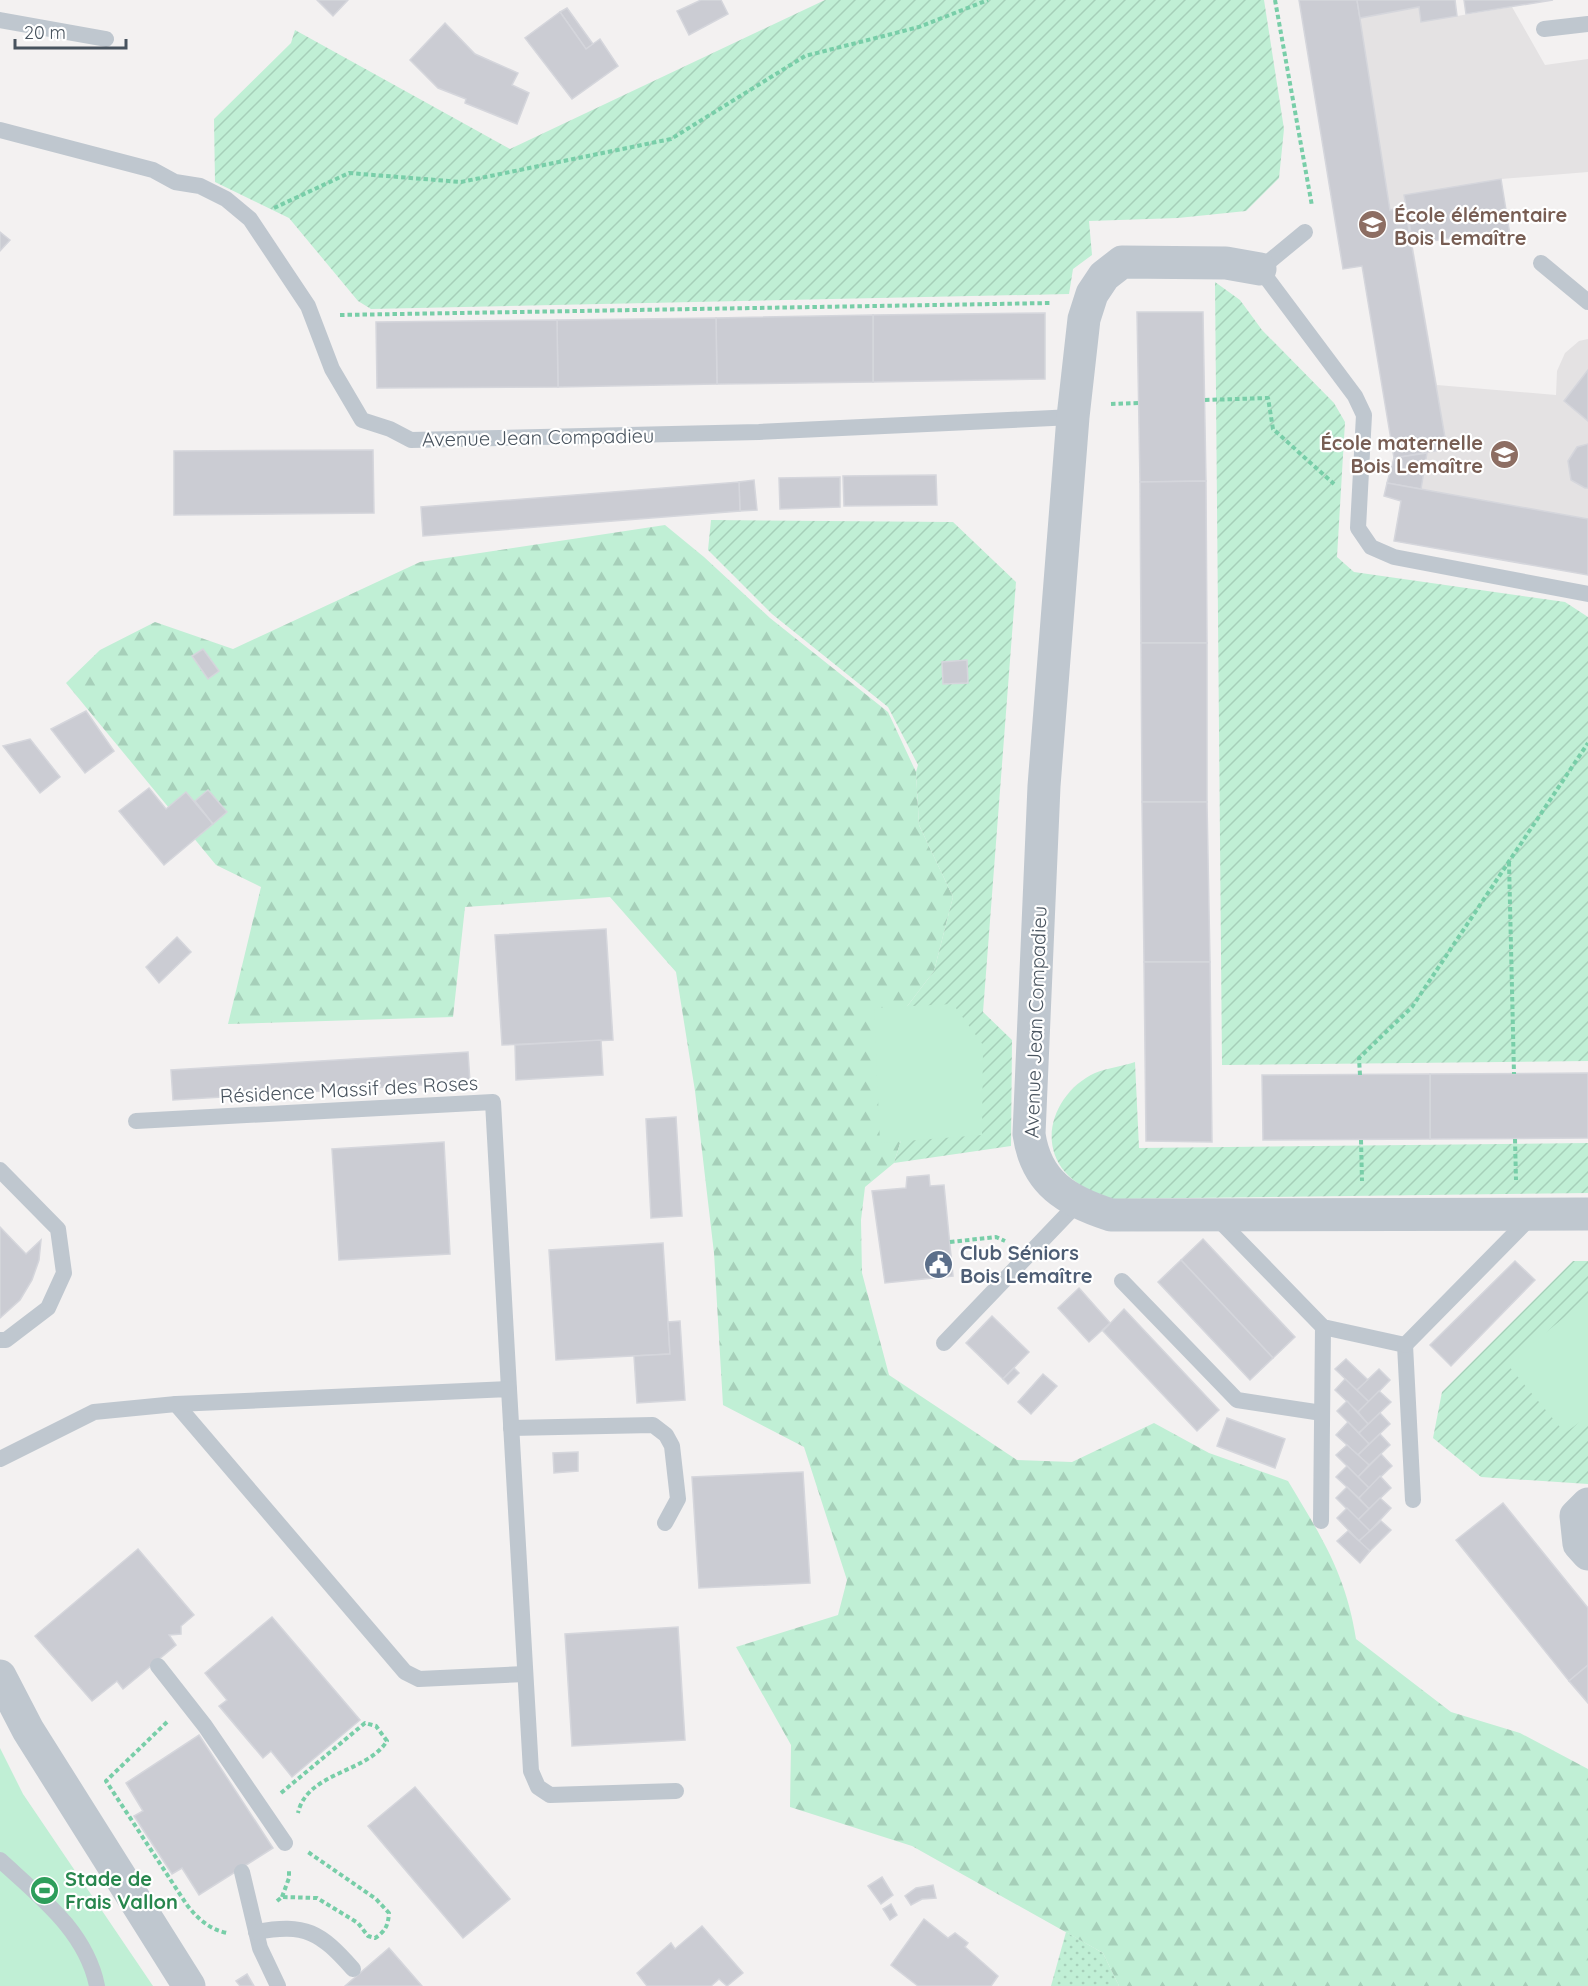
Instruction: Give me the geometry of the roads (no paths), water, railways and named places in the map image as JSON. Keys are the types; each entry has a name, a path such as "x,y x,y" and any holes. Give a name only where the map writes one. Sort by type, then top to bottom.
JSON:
{"street":[{"name":"Avenue Jean Compadieu","path":"1260,269 1226,262 1122,262 1104,276 1092,294 1084,319 1073,417 1044,786 1029,1134 1032,1156 1050,1182 1077,1204 1111,1215 1588,1214"},
{"path":"1588,1504 1576,1516 1579,1544 1588,1554"},
{"path":"0,1676 28,1730 189,1986"}],"lane":[{"path":"0,20 106,39"},
{"path":"1544,29 1588,24"},
{"name":"Avenue Jean Compadieu","path":"0,130 153,170 175,182 200,186 226,199 250,219 308,306 332,369 362,420 411,440 759,432 1073,417"},
{"path":"1305,231 1260,269 1355,396 1364,415 1358,528 1371,547 1394,557 1588,594"},
{"path":"1541,263 1588,302"},
{"name":"Résidence Massif des Roses","path":"136,1121 493,1102 531,1771 538,1787 550,1795 676,1791"},
{"path":"0,1170 58,1229 64,1273 48,1308 6,1340 0,1340"},
{"path":"944,1343 1077,1204"},
{"path":"1212,1213 1323,1327 1405,1345"},
{"path":"1413,1500 1405,1345 1534,1214"},
{"path":"1122,1281 1237,1400 1323,1413"},
{"path":"1322,1521 1323,1327"},
{"path":"0,1459 94,1412 176,1404 508,1389"},
{"path":"176,1404 405,1672 419,1679 525,1674"},
{"path":"511,1428 653,1425 666,1435 672,1446 678,1499 665,1523"},
{"path":"158,1666 262,1809 293,1844"},
{"path":"0,1860 64,1919 93,1968 97,1986"},
{"path":"242,1872 260,1948 278,1986"},
{"path":"255,1926 288,1926 316,1935 353,1969"}],"place":[{"name":"École élémentaire Bois Lemaître","path":"1373,225"},
{"name":"École maternelle Bois Lemaître","path":"1504,454"},
{"name":"Club Séniors Bois Lemaître","path":"939,1264"},
{"name":"Stade de Frais Vallon","path":"44,1890"}]}
